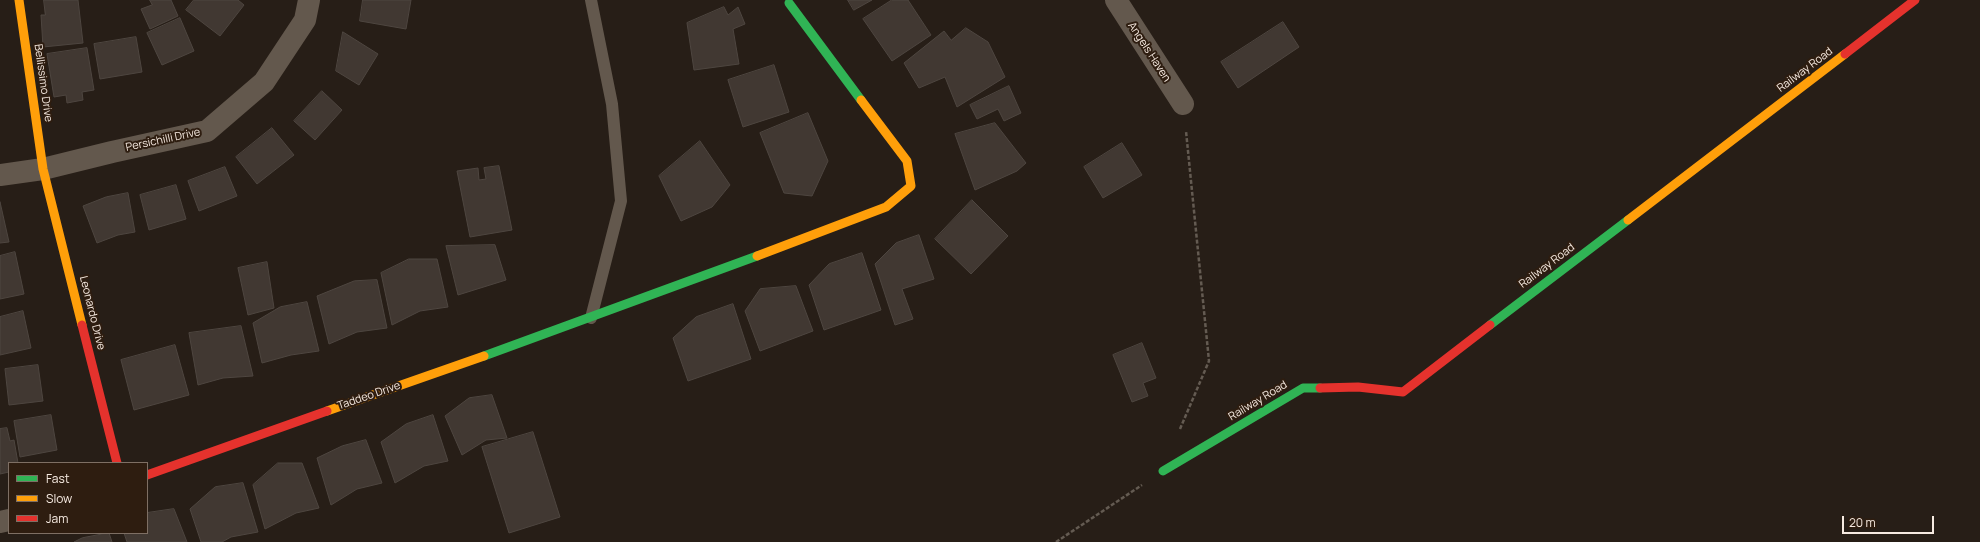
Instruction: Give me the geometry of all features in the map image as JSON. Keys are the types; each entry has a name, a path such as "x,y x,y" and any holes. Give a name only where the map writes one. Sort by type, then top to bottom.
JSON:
{"street":[{"name":"Bellissimo Drive","path":"19,0 43,170"},
{"name":"Persichilli Drive","path":"0,175 43,170 112,152 207,131 264,82 305,20 309,0"},
{"name":"Angels Haven","path":"1116,0 1183,104"},
{"name":"Railway Road","path":"1163,471 1303,388 1358,387 1403,392 1915,0"},
{"name":"Taddeo Drive","path":"148,475 591,318 886,207 911,186 907,160 789,3"},
{"name":"Leonardo Drive","path":"43,170 117,462"}],"lane":[{"path":"591,0 612,104 621,201 591,318"}],"path":[{"path":"1056,542 1163,471 1209,361 1183,104"}],"building":[{"path":"44,0 78,0 83,43 43,47 41,15 45,15"},
{"path":"150,0 171,0 178,16 150,29 141,9 152,5"},
{"path":"194,0 238,0 244,5 220,36 186,10"},
{"path":"363,0 411,0 406,29 360,21"},
{"path":"848,0 872,0 854,10"},
{"path":"892,0 908,0 931,35 892,61 863,19"},
{"path":"724,7 728,15 738,7 745,24 733,29 739,64 694,70 687,23"},
{"path":"180,18 194,51 162,65 147,33"},
{"path":"1283,22 1299,47 1238,88 1221,62"},
{"path":"966,28 988,42 1005,77 957,107 945,77 919,88 904,63 944,31 951,40"},
{"path":"343,32 378,54 359,85 336,71"},
{"path":"136,37 142,72 100,79 94,44"},
{"path":"87,48 94,90 82,92 83,100 67,103 66,95 54,97 47,54"},
{"path":"774,65 789,112 743,127 728,80"},
{"path":"1009,86 1021,113 1004,121 998,109 977,119 970,105"},
{"path":"322,91 342,110 315,140 294,121"},
{"path":"808,113 828,161 812,196 784,193 760,133"},
{"path":"995,123 1026,163 1017,171 975,190 955,134"},
{"path":"272,128 294,155 257,184 236,157"},
{"path":"700,141 730,185 712,207 681,221 659,176"},
{"path":"1122,143 1142,175 1103,198 1084,167"},
{"path":"499,166 512,230 470,237 457,171 478,168 479,180 486,179 484,168"},
{"path":"225,167 237,196 199,211 188,181"},
{"path":"176,185 186,219 149,230 140,195"},
{"path":"128,193 135,232 118,235 97,243 83,206 106,197"},
{"path":"972,200 1008,236 971,274 935,239"},
{"path":"0,202 9,242 0,243"},
{"path":"919,235 934,279 902,289 913,319 895,325 875,264 896,243"},
{"path":"495,245 506,280 458,295 446,246"},
{"path":"15,252 24,294 0,299 0,256"},
{"path":"862,253 881,310 824,330 809,285 829,264"},
{"path":"409,259 437,259 448,307 420,311 392,325 381,273"},
{"path":"267,262 274,308 248,315 238,268"},
{"path":"377,280 387,328 357,332 329,344 317,296 354,281"},
{"path":"796,286 813,331 760,351 745,311 760,289"},
{"path":"307,302 319,351 291,355 262,363 253,323 280,307"},
{"path":"733,304 751,359 688,381 673,338 696,317"},
{"path":"23,311 31,348 0,355 0,317"},
{"path":"241,326 253,376 223,378 198,385 189,333"},
{"path":"1142,343 1156,378 1143,383 1148,396 1132,402 1113,355"},
{"path":"175,345 189,395 134,410 121,360"},
{"path":"38,365 43,401 9,405 5,369"},
{"path":"492,395 507,438 486,440 462,455 445,416 469,398"},
{"path":"51,415 57,450 20,457 14,421"},
{"path":"433,415 448,461 424,466 395,483 381,442 406,424"},
{"path":"7,428 10,441 14,440 18,462 8,462 8,472 0,474 0,429"},
{"path":"533,432 560,517 509,533 482,447"},
{"path":"366,440 382,483 357,489 331,505 317,458 342,446"},
{"path":"278,463 302,463 319,508 296,513 265,529 253,485"},
{"path":"243,483 258,532 231,537 222,542 201,542 190,509 215,487"},
{"path":"174,509 187,542 127,542 124,534 148,534 148,513"},
{"path":"109,534 112,542 74,542 82,538"}],"traffic: fast":[{"path":"789,3 861,100"},
{"path":"1490,325 1628,220"},
{"path":"484,356 757,256"},
{"path":"1163,471 1303,388 1320,388"}],"traffic: slow":[{"path":"19,0 43,169 82,325"},
{"path":"1628,220 1845,54"},
{"path":"757,256 886,207 911,186 907,161 861,100"},
{"path":"327,411 484,356"}],"traffic: jam":[{"path":"1845,54 1915,0"},
{"path":"82,325 117,462"},
{"path":"1320,388 1358,387 1403,392 1490,325"},
{"path":"148,475 327,411"}]}
